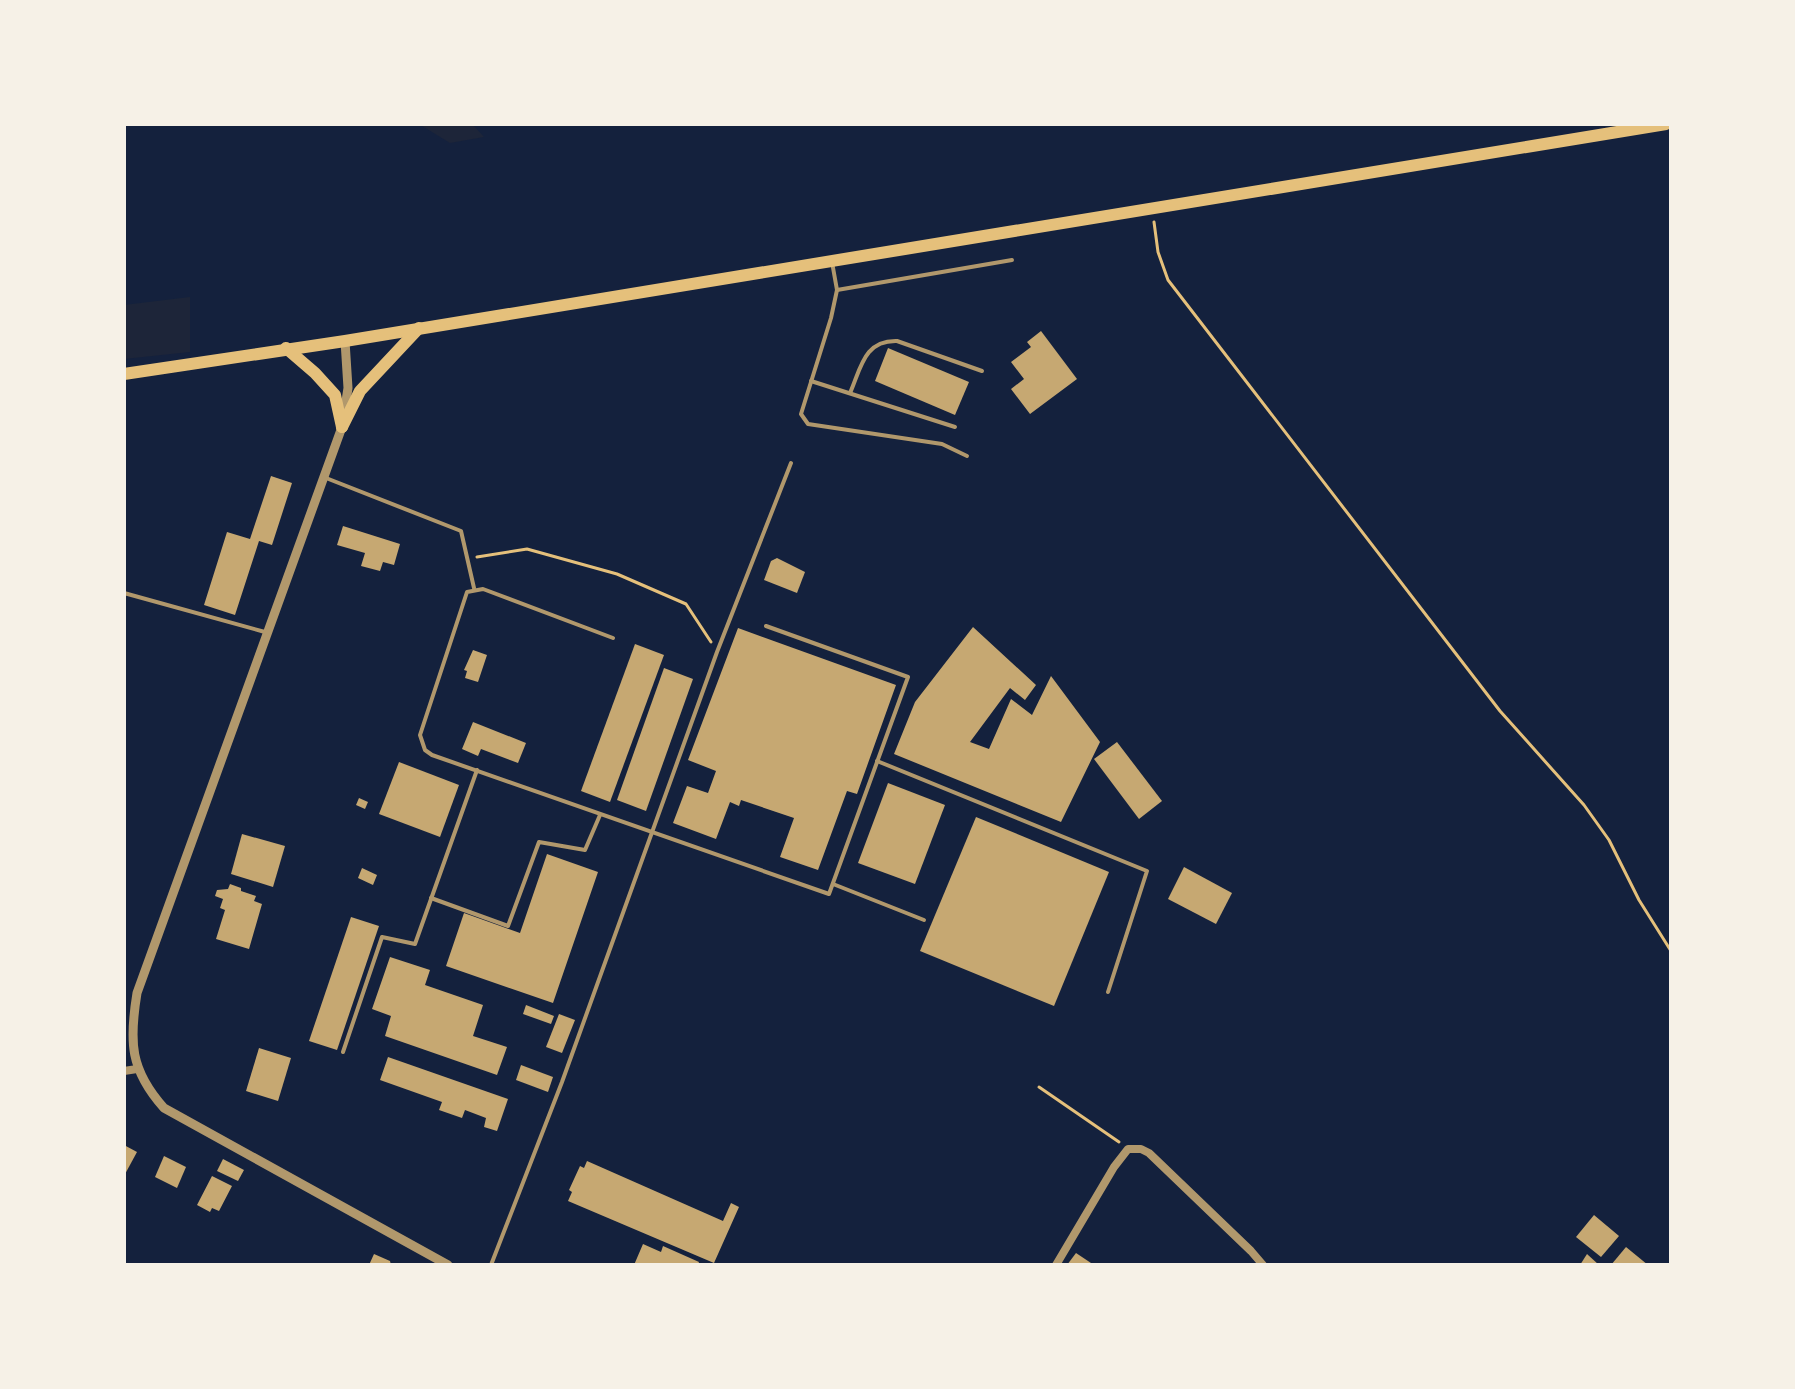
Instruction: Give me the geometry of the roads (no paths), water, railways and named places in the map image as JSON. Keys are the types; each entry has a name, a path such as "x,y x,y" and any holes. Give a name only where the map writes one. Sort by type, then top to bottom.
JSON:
{"main road":[{"path":"124,374 345,341 1666,124"},
{"path":"342,427 360,391 419,328"},
{"path":"286,348 335,395 342,427"}],"street":[{"path":"345,341 348,388 342,427 137,993 132,1022 133,1047 137,1069 148,1090 164,1108 448,1265"},
{"path":"124,1071 137,1069"},
{"path":"1056,1265 1114,1167 1128,1149 1141,1149 1149,1153 1263,1265"}],"lane":[{"path":"837,290 1012,260"},
{"path":"832,261 837,290 801,414 808,424 942,444 967,456"},
{"path":"850,393 867,354 874,344 884,341 897,341 982,371"},
{"path":"811,381 955,427"},
{"path":"491,1265 562,1082 717,652 791,463"},
{"path":"324,477 461,531 474,588"},
{"path":"613,638 474,588 465,597 420,735 421,743 432,755 829,894 908,677 766,626"},
{"path":"124,593 268,633"},
{"path":"877,761 1147,871 1108,992"},
{"path":"343,1052 382,937 415,944 477,770"},
{"path":"431,898 508,926 539,842 585,850 600,815"},
{"path":"833,884 924,920"}]}
